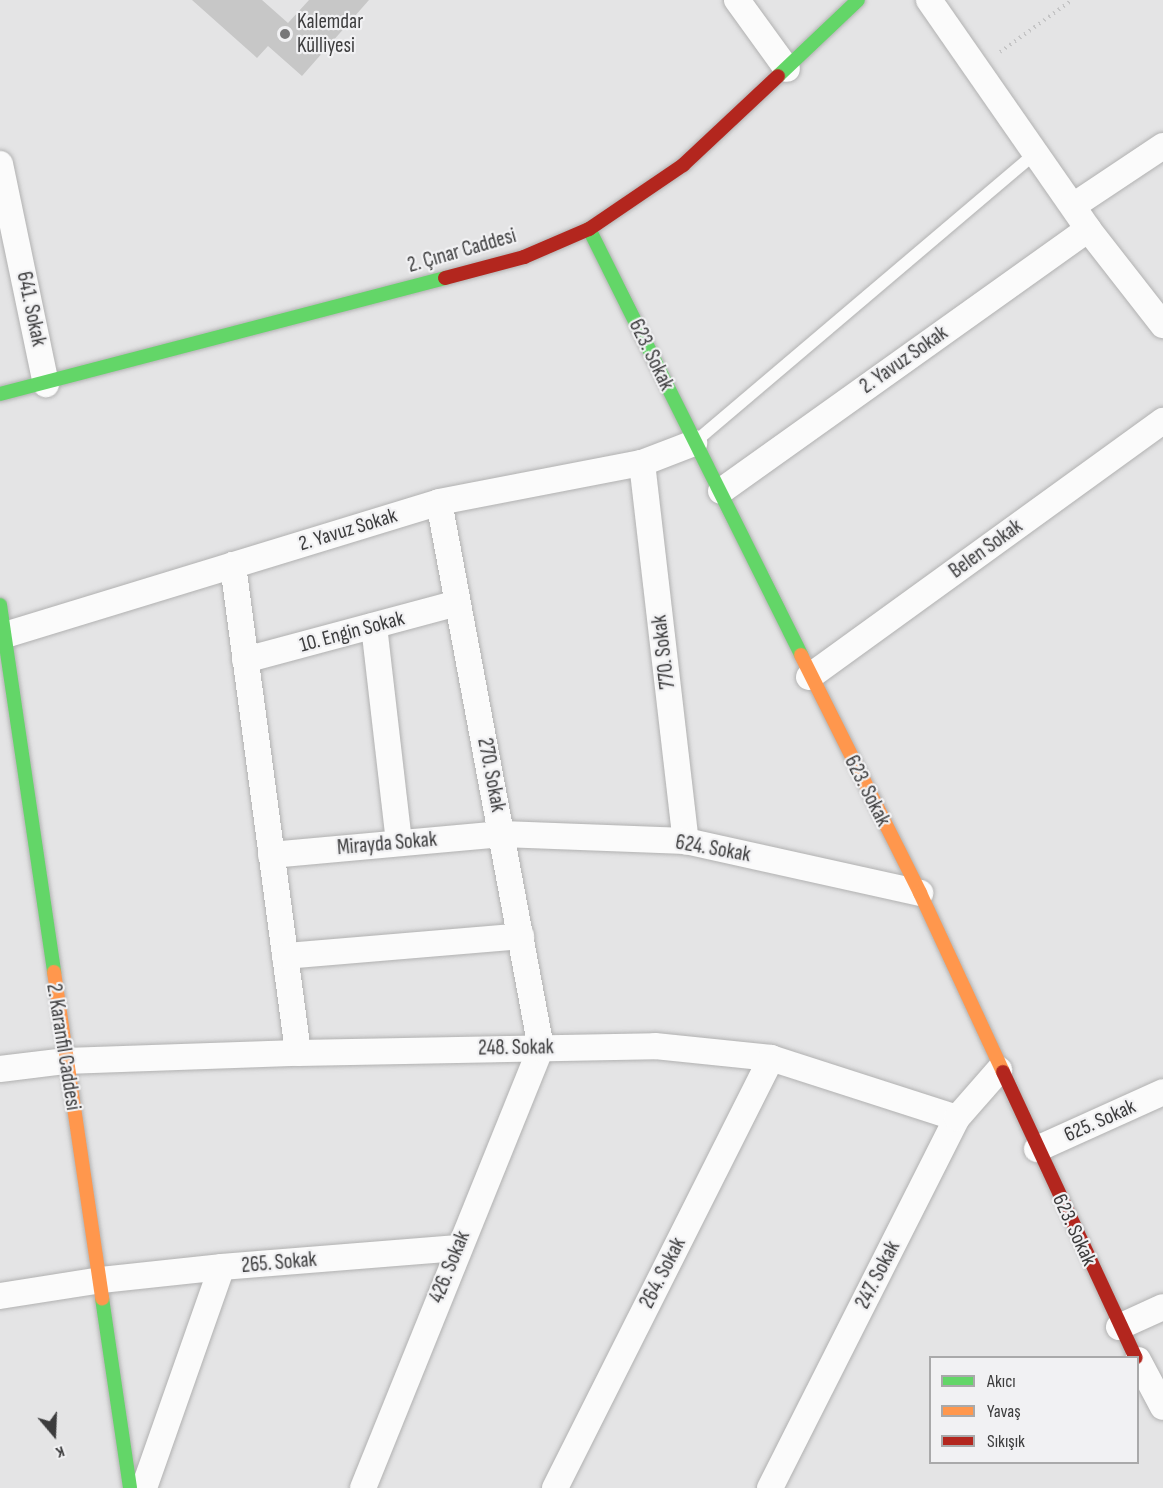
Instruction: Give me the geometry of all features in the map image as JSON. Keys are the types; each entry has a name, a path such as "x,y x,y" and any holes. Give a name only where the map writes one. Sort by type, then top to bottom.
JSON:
{"street":[{"path":"737,0 787,69"},
{"name":"2. Çınar Caddesi","path":"0,394 46,384 524,257 589,229 683,165 858,0"},
{"path":"930,0 1088,229 1163,325"},
{"path":"1073,206 1163,146"},
{"name":"641. Sokak","path":"0,164 46,384"},
{"name":"623. Sokak","path":"589,229 720,491 809,676 920,893 999,1070 1119,1327 1135,1356"},
{"name":"2. Yavuz Sokak","path":"720,491 1088,229"},
{"name":"Belen Sokak","path":"809,676 1163,421"},
{"name":"2. Yavuz Sokak","path":"5,635 439,502 642,463 694,442"},
{"name":"770. Sokak","path":"642,463 686,841"},
{"name":"270. Sokak","path":"439,502 541,1048"},
{"path":"233,565 298,1053"},
{"name":"10. Engin Sokak","path":"245,660 458,603"},
{"name":"2. Karanfil Caddesi","path":"0,605 5,635 5,667 101,1280 130,1488"},
{"path":"374,626 399,843"},
{"name":"624. Sokak","path":"502,834 686,841 920,893"},
{"name":"Mirayda Sokak","path":"272,855 502,834"},
{"path":"285,956 521,936"},
{"name":"248. Sokak","path":"0,1069 65,1061 298,1053 655,1046 771,1058 957,1118"},
{"name":"426. Sokak","path":"363,1488 457,1248 541,1048"},
{"name":"264. Sokak","path":"555,1488 771,1058"},
{"name":"247. Sokak","path":"770,1488 957,1118 999,1070"},
{"name":"625. Sokak","path":"1036,1149 1163,1092"},
{"name":"265. Sokak","path":"0,1296 101,1280 222,1267 457,1248"},
{"path":"144,1488 222,1267"},
{"path":"1119,1327 1163,1307"},
{"name":"623. Sokak","path":"1139,1363 1163,1407"}],"lane":[{"path":"694,442 1036,153"}],"path":[{"path":"977,69 1072,0"}],"building":[{"name":"Kalemdar Külliyesi","path":"192,0 262,0 288,23 309,0 369,0 302,76 268,46 257,58"}],"traffic: fast":[{"path":"778,76 858,0"},
{"path":"589,229 801,655"},
{"path":"0,394 445,278"},
{"path":"0,605 54,972"},
{"path":"102,1298 130,1488"}],"traffic: slow":[{"path":"801,655 920,893 1003,1072"},
{"path":"54,972 102,1298"}],"traffic: jam":[{"path":"445,278 524,257 589,229 683,165 778,76"},
{"path":"1003,1072 1135,1356"}],"place":[{"name":"Kalemdar Külliyesi","path":"285,34"}]}
